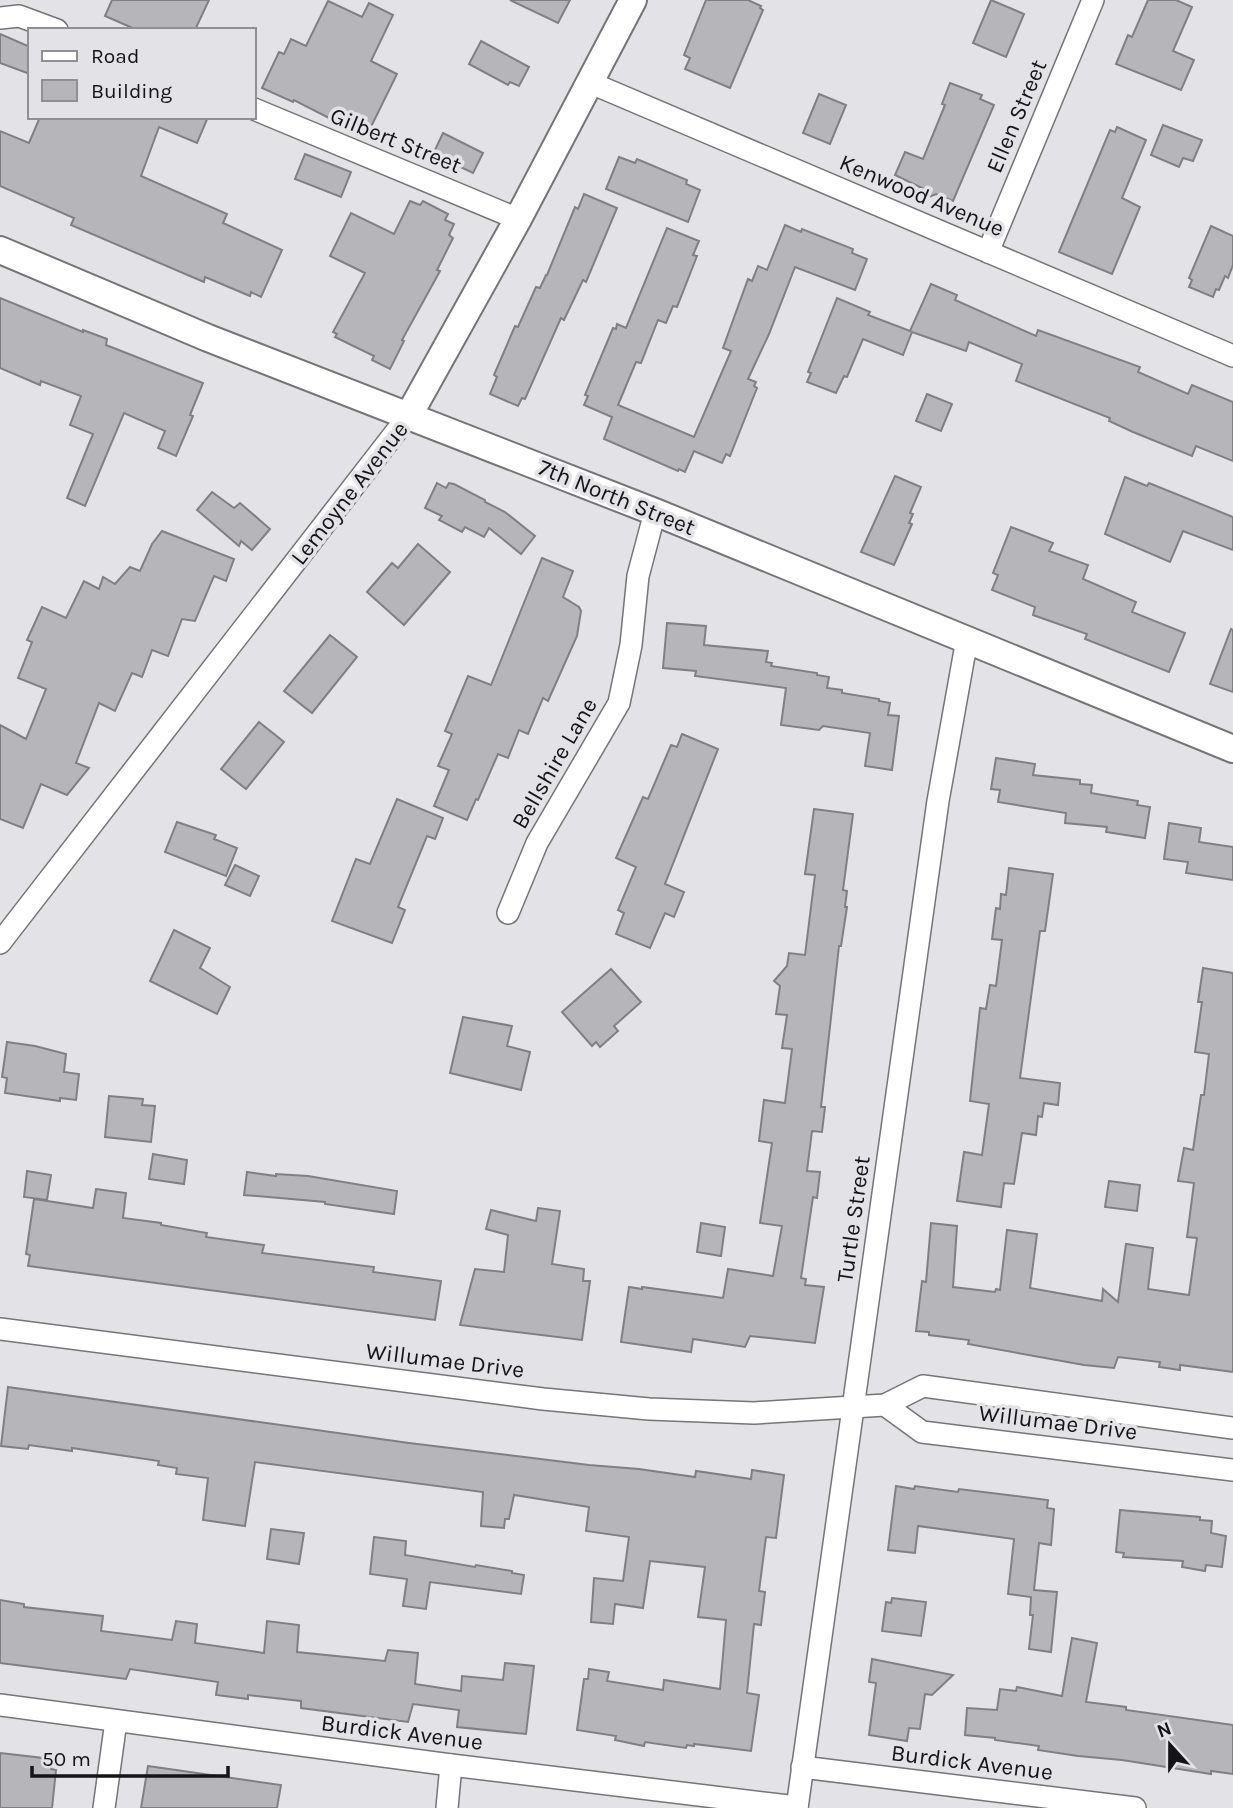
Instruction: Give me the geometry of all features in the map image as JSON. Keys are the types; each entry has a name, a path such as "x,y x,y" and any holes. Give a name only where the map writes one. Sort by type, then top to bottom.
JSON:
{"street":[{"name":"Lemoyne Avenue","path":"0,943 409,415 518,219 633,0"},
{"name":"Ellen Street","path":"988,252 1093,0"},
{"path":"0,18 19,16 52,28"},
{"name":"Kenwood Avenue","path":"591,83 1233,356"},
{"name":"Gilbert Street","path":"256,111 518,219"},
{"name":"7th North Street","path":"0,250 208,338 655,512 1233,749"},
{"name":"Bellshire Lane","path":"508,913 537,844 619,703 631,645 638,576 655,512"},
{"name":"Turtle Street","path":"797,1807 937,801 967,639"},
{"name":"Willumae Drive","path":"0,1329 543,1399 649,1409 754,1413 885,1405 923,1386 1233,1428"},
{"name":"Willumae Drive","path":"885,1405 922,1432 1233,1470"},
{"name":"Burdick Avenue","path":"0,1705 451,1765 797,1807"},
{"path":"104,1808 116,1721"},
{"path":"447,1808 451,1765"},
{"name":"Burdick Avenue","path":"802,1767 1135,1808"}],"building":[{"path":"112,0 209,0 196,28 132,28 105,16"},
{"path":"510,0 570,0 558,23"},
{"path":"706,0 748,0 761,6 763,10 730,88 685,69 690,58 684,55"},
{"path":"991,0 1024,14 1006,57 973,43"},
{"path":"1148,0 1176,0 1192,7 1173,51 1194,60 1181,90 1116,64 1128,35 1132,37"},
{"path":"328,1 362,17 369,3 393,15 371,61 397,74 370,129 336,113 333,120 294,100 293,102 262,88 279,52 284,54 291,39 306,46"},
{"path":"0,34 28,46 28,73 0,63"},
{"path":"481,41 529,67 519,86 510,82 508,85 469,64"},
{"path":"950,83 982,95 980,99 994,105 953,201 936,194 929,197 926,190 895,175 905,152 923,159 945,105 942,104"},
{"path":"819,94 846,105 830,144 803,133"},
{"path":"39,119 207,119 197,143 159,127 141,176 227,214 223,223 282,250 261,297 251,292 250,296 205,277 204,282 71,225 74,218 0,186 0,131 29,143"},
{"path":"1163,125 1202,140 1193,161 1183,158 1179,167 1151,155"},
{"path":"1117,127 1146,140 1122,198 1140,207 1112,274 1059,252 1110,130 1115,132"},
{"path":"443,133 483,153 473,173 433,154"},
{"path":"305,154 351,172 341,197 295,179"},
{"path":"619,157 635,163 637,159 687,180 686,184 700,190 688,222 606,189"},
{"path":"584,194 617,208 586,282 583,280 564,320 561,318 525,399 522,398 518,406 490,394 497,377 494,375 515,326 518,327 536,287 540,288 547,275 575,207 578,209"},
{"path":"410,201 420,205 423,201 448,214 445,220 454,224 449,235 453,238 437,270 440,271 402,340 404,341 390,369 372,360 374,356 335,337 337,334 333,332 365,273 330,256 351,213 394,234"},
{"path":"785,225 853,249 852,253 867,259 855,290 795,267 748,379 756,382 754,386 757,388 730,456 726,454 722,463 694,451 685,472 604,439 612,417 584,405 588,396 585,395 613,328 616,329 617,324 626,328 667,228 699,241 693,255 697,256 677,307 673,306 666,323 658,320 641,363 636,362 618,405 694,437 731,351 723,348 748,279 752,281 758,266 767,270"},
{"path":"1211,226 1233,236 1233,265 1228,278 1225,276 1213,297 1189,287 1192,280 1189,278"},
{"path":"931,284 957,295 955,300 1036,336 1038,330 1140,367 1138,372 1188,394 1192,385 1233,402 1233,461 1196,446 1192,456 1109,421 1110,418 1016,381 1022,364 969,342 966,351 912,332 903,355 863,339 847,377 844,376 836,393 807,382 811,373 808,372 837,298 870,312 868,315 910,331"},
{"path":"0,298 107,339 106,345 203,383 176,456 158,448 165,431 124,413 85,506 67,498 93,434 70,425 81,396 41,381 40,385 0,368"},
{"path":"927,394 952,404 941,431 916,421"},
{"path":"895,476 921,487 910,513 913,514 909,523 912,524 894,565 861,552"},
{"path":"1125,477 1147,486 1149,483 1233,517 1233,550 1183,531 1170,562 1105,534"},
{"path":"437,483 446,488 449,483 454,484 485,500 535,536 521,554 489,528 484,537 465,527 462,532 439,520 442,516 425,508"},
{"path":"212,492 234,508 240,503 270,529 252,550 241,541 239,546 197,510"},
{"path":"1011,527 1053,543 1049,551 1088,565 1083,579 1136,602 1132,612 1185,633 1169,672 1085,639 1087,634 1033,615 1035,607 992,590 998,575 993,573"},
{"path":"162,531 234,559 226,581 214,576 195,621 182,619 168,656 152,650 142,677 132,673 115,711 99,703 76,763 89,768 67,795 41,784 23,828 0,819 0,725 26,739 46,689 18,678 32,642 27,640 42,607 66,618 84,581 99,589 103,577 115,584 130,567 140,571 152,544"},
{"path":"418,544 450,572 404,625 367,592 392,563 398,568"},
{"path":"542,558 573,571 563,597 581,611 577,636 548,701 543,698 528,734 519,730 508,758 498,754 467,820 434,806 449,770 438,766 452,734 445,731 468,676 491,685"},
{"path":"667,623 706,626 704,645 768,651 766,662 772,663 771,666 817,673 829,677 827,688 890,703 888,715 899,716 892,770 865,766 870,733 823,726 819,730 781,725 786,688 695,676 696,671 663,668"},
{"path":"1231,629 1233,630 1233,692 1210,684"},
{"path":"330,635 357,657 312,713 284,691"},
{"path":"259,722 284,742 246,789 221,769"},
{"path":"682,734 718,749 665,884 684,892 674,917 665,913 650,948 616,934 624,913 618,910 636,867 616,858 643,797 648,799 671,745 677,747"},
{"path":"996,758 1035,764 1033,775 1080,780 1080,784 1092,785 1091,793 1138,801 1137,805 1150,807 1145,838 1106,832 1107,827 1065,823 1066,813 998,802 1000,790 991,789"},
{"path":"397,799 443,818 435,839 427,836 398,907 405,910 392,943 332,921 356,859 370,864"},
{"path":"814,809 853,814 843,890 847,891 847,907 839,946 821,1107 825,1107 822,1132 812,1131 807,1171 820,1172 817,1198 813,1197 801,1278 806,1279 805,1285 824,1287 815,1343 750,1336 745,1347 693,1339 691,1352 621,1342 629,1287 723,1298 728,1269 773,1276 782,1226 760,1223 772,1143 759,1141 764,1100 785,1103 792,1049 782,1048 787,1015 776,1014 780,986 774,981 787,966 789,953 805,955 815,875 805,874"},
{"path":"177,822 216,835 214,839 237,848 226,876 165,852"},
{"path":"1169,823 1201,828 1199,842 1233,847 1233,880 1186,873 1188,862 1164,859"},
{"path":"235,865 259,876 250,896 225,885"},
{"path":"1009,868 1053,874 1045,931 1040,931 1020,1078 1060,1083 1058,1105 1044,1103 1042,1117 1038,1116 1036,1135 1022,1133 1014,1184 1004,1183 1001,1207 957,1201 964,1152 982,1155 989,1104 970,1101 980,1008 986,1009 990,985 996,986 1002,940 992,939 996,908 1000,909 1001,894 1006,895"},
{"path":"174,930 210,948 200,968 230,987 217,1014 150,981"},
{"path":"1203,968 1233,973 1233,1372 1180,1365 1180,1370 1159,1367 1160,1362 1118,1357 1114,1368 1084,1365 968,1344 969,1340 916,1331 922,1281 926,1282 931,1223 957,1226 953,1287 995,1292 996,1289 1000,1290 1007,1230 1037,1234 1030,1288 1102,1301 1103,1289 1118,1302 1126,1244 1153,1248 1148,1289 1189,1295 1197,1238 1187,1237 1194,1183 1178,1181 1184,1148 1193,1150 1209,1054 1195,1052 1202,1002 1198,1002"},
{"path":"611,969 641,1002 614,1026 618,1031 600,1047 596,1042 592,1046 562,1012"},
{"path":"463,1017 512,1026 507,1046 530,1052 521,1090 450,1073"},
{"path":"7,1042 66,1054 64,1072 79,1074 76,1100 60,1098 60,1101 5,1093 7,1078 2,1077"},
{"path":"109,1096 143,1099 142,1105 155,1106 151,1142 105,1137"},
{"path":"153,1154 187,1160 184,1184 149,1179"},
{"path":"27,1171 51,1175 47,1200 24,1197"},
{"path":"247,1172 308,1176 397,1191 394,1214 325,1202 244,1195"},
{"path":"1109,1181 1140,1185 1137,1211 1105,1207"},
{"path":"96,1189 126,1193 123,1218 207,1233 206,1237 264,1245 262,1253 374,1267 373,1272 441,1281 435,1320 28,1266 30,1255 26,1254 34,1199 93,1208"},
{"path":"538,1208 560,1211 552,1264 584,1269 583,1281 590,1281 582,1340 460,1325 475,1269 504,1272 508,1235 486,1229 491,1210 536,1221"},
{"path":"701,1223 725,1227 721,1256 697,1252"},
{"path":"8,1387 409,1443 589,1465 695,1477 696,1471 751,1479 752,1470 784,1475 776,1538 766,1537 759,1591 765,1592 761,1625 754,1624 747,1693 759,1695 751,1751 694,1744 687,1745 686,1748 645,1742 644,1746 615,1740 616,1736 577,1730 584,1679 588,1679 589,1669 609,1672 607,1681 663,1690 664,1680 720,1689 726,1620 698,1617 705,1567 650,1561 643,1608 615,1604 613,1624 591,1622 594,1578 623,1581 629,1537 586,1531 589,1507 514,1495 509,1519 505,1519 504,1528 481,1526 483,1492 255,1462 245,1526 203,1520 208,1478 176,1474 177,1468 158,1465 159,1461 72,1448 72,1451 29,1445 28,1449 1,1446"},
{"path":"896,1486 958,1492 959,1489 1048,1500 1047,1508 1054,1509 1051,1545 1039,1543 1034,1590 1057,1592 1051,1652 1029,1649 1033,1615 1030,1615 1031,1597 1008,1594 1014,1539 918,1526 915,1553 888,1550"},
{"path":"1120,1510 1200,1517 1200,1520 1212,1521 1211,1533 1226,1536 1222,1567 1206,1565 1205,1571 1182,1567 1183,1561 1123,1557 1124,1553 1116,1552"},
{"path":"271,1529 304,1533 299,1564 267,1559"},
{"path":"374,1537 406,1541 405,1555 524,1575 521,1594 430,1582 426,1609 403,1606 407,1579 370,1574"},
{"path":"892,1598 926,1602 921,1636 882,1631 886,1602 891,1603"},
{"path":"0,1600 24,1604 24,1607 103,1616 101,1631 172,1640 176,1621 197,1624 195,1643 264,1653 267,1621 299,1625 297,1652 385,1661 388,1650 418,1653 415,1684 461,1691 462,1676 503,1680 505,1663 534,1666 526,1734 457,1727 459,1710 413,1704 408,1722 301,1708 301,1701 248,1695 248,1699 216,1695 218,1682 130,1669 126,1679 0,1663"},
{"path":"1072,1638 1097,1643 1086,1702 1233,1725 1233,1774 1211,1771 1211,1774 1078,1756 1038,1750 1039,1746 965,1735 967,1708 997,1710 1000,1689 1016,1691 1017,1687 1062,1696"},
{"path":"872,1659 953,1675 932,1695 925,1694 920,1729 909,1728 907,1741 869,1735 876,1683 869,1682"},
{"path":"0,1753 52,1759 51,1769 56,1770 52,1808 0,1808"},
{"path":"148,1766 281,1785 277,1808 141,1808"}]}
